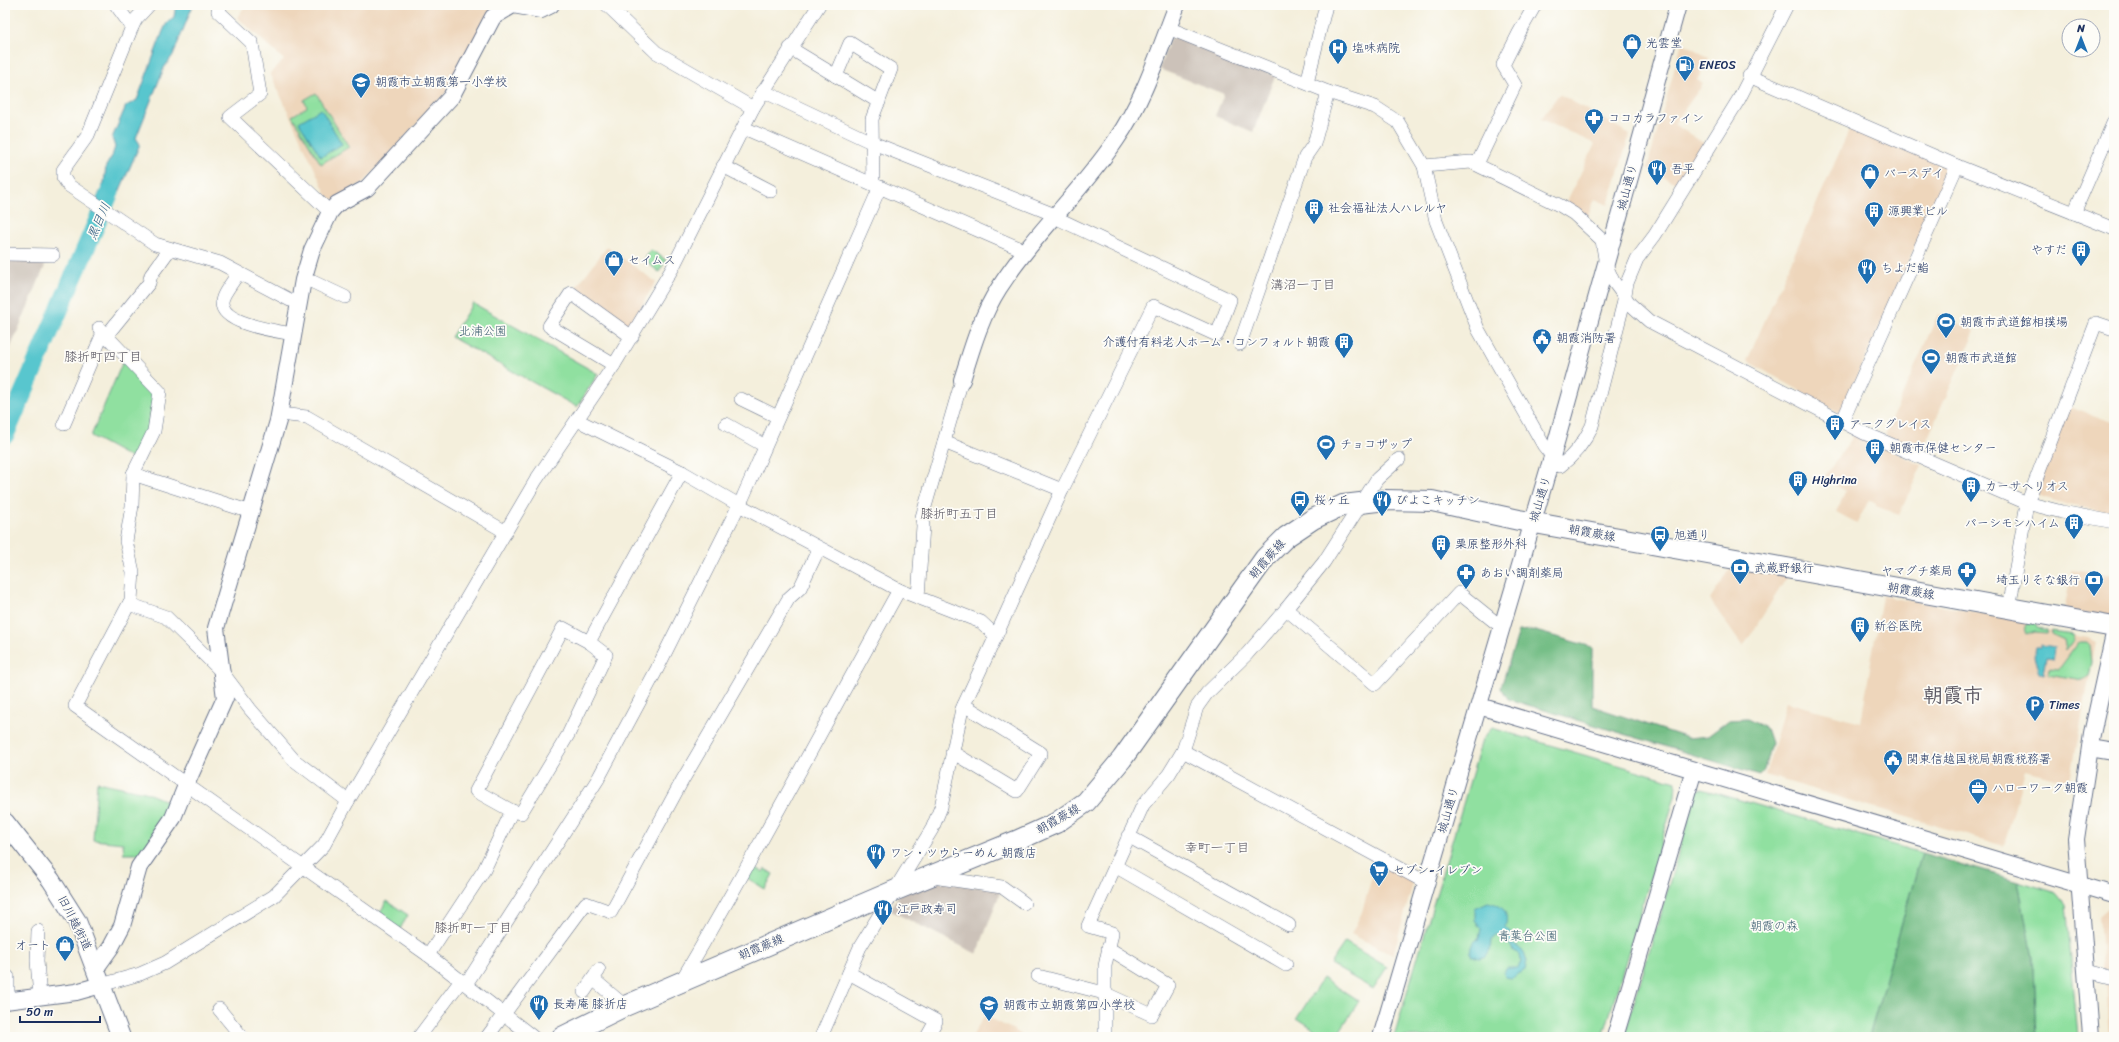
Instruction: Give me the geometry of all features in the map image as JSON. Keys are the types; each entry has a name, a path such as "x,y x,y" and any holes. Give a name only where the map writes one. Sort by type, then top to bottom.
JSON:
{"main road":[{"name":"朝霞蕨線","path":"562,1037 625,1006 896,890 1016,841 1075,811 1086,802 1122,759 1265,558 1286,537 1312,518 1343,505 1386,500 1432,502 1532,523 2114,628"},
{"name":"旧川越街道","path":"5,822 41,867 65,900 77,921 121,1037"}],"street":[{"path":"116,5 132,27"},
{"path":"149,5 136,19 88,135 63,170 63,177 68,185 80,195 156,244 170,249 201,256 299,302"},
{"path":"221,5 218,11 252,43 260,94 230,117 330,212"},
{"path":"96,968 111,947 122,926 139,867 173,818 186,784 225,698 216,628 279,414 303,280 312,250 330,212 337,204 367,188 451,97 493,17 513,5 541,10 551,5"},
{"path":"607,5 656,52 753,108"},
{"path":"8,977 7,1001 76,992 140,974 165,963 274,896 324,844 536,480 632,337 672,269 753,108 790,48 819,5"},
{"path":"918,597 923,526 922,517 962,380 976,335 985,314 999,288 1101,161 1122,131 1140,97 1177,5"},
{"path":"1307,83 1326,5"},
{"path":"1477,164 1515,85 1503,65 1535,5"},
{"name":"城山通り","path":"1381,1037 1552,457 1678,5"},
{"path":"1168,28 1328,92 1375,107 1398,122 1424,166 1436,221 1478,329 1552,457 1560,466 1573,456 1586,439 1592,426 1627,283 1637,259 1655,235 1739,99 1749,76 1787,5"},
{"path":"419,1037 457,986 464,984 470,978 614,750 658,669 739,505 778,417 877,186 872,119 891,69 850,43 836,76"},
{"path":"790,48 879,102"},
{"path":"1749,76 1957,166 2114,229"},
{"path":"764,92 873,143 1056,216 1230,300 1217,335 1153,306 1062,490 964,705 952,752 941,807 932,829 860,947 821,1037"},
{"path":"1240,344 1305,157 1314,144 1328,92"},
{"path":"2074,213 2114,121"},
{"path":"744,128 1021,248 1029,249"},
{"path":"1424,166 1471,162 1561,206 1582,220 1602,240 1606,265 1613,281 1630,304 1649,321 1842,422 2027,503 2062,512 2114,522"},
{"path":"723,166 771,191"},
{"path":"1842,422 1957,166"},
{"path":"64,424 103,333 149,283 151,276 170,249"},
{"path":"5,254 53,255"},
{"path":"238,273 221,301 222,309 226,314 251,326 293,334"},
{"path":"303,280 313,282 345,297"},
{"path":"614,365 549,326 571,293 632,337"},
{"path":"2009,609 2027,503 2096,323 2114,329"},
{"path":"103,333 160,392 154,431 132,474 132,506 126,541 133,572 131,600 76,706 428,955 532,1037"},
{"path":"741,399 778,417"},
{"path":"279,414 307,417 506,532"},
{"path":"577,420 682,472 739,505 899,590 980,622 996,636"},
{"path":"726,424 765,446"},
{"path":"944,442 1062,490"},
{"path":"1105,1037 1105,966 1112,933 1088,926 1143,805 1169,774 1183,750 1197,707 1207,693 1247,654 1286,609 1324,562 1377,479 1399,459"},
{"path":"589,642 682,472"},
{"path":"132,474 251,512"},
{"path":"487,1037 586,903 611,912 682,781 789,598 800,588 819,548"},
{"path":"680,983 775,820 837,701 899,590"},
{"path":"1286,609 1375,684 1459,593 1495,622 1503,626"},
{"path":"129,604 166,617 222,672 250,709 294,760 348,801"},
{"path":"563,628 589,642 606,655 568,735 521,813 512,811 476,791 563,628"},
{"path":"2091,1037 2088,971 2077,861 2078,822 2101,689 2114,634"},
{"path":"952,752 1017,791 1041,753 964,705"},
{"path":"1479,706 2079,883 2114,895"},
{"path":"2090,748 2114,752"},
{"path":"1183,750 1427,883"},
{"path":"1615,1037 1694,770"},
{"path":"428,955 484,870 512,811"},
{"path":"1128,836 1289,925"},
{"path":"1114,866 1286,965"},
{"path":"930,876 1002,887 1024,903"},
{"path":"38,931 37,961 40,997"},
{"path":"1038,976 1104,993 1152,1015 1168,985 1108,948"},
{"path":"2088,971 2114,978"},
{"path":"849,973 936,1021 927,1037"},
{"path":"584,992 596,975 625,1006"},
{"path":"219,1009 242,1037"}],"shaded area":[{"name":"朝霞市立朝霞第一小学校","path":"246,5 499,5 445,93 364,182 330,202 270,73 284,60 237,17"},
{"path":"1176,36 1275,76 1253,132 1215,116 1224,94 1159,69 1170,39"},
{"path":"1682,42 1709,58 1697,80 1703,84 1674,124 1705,144 1679,185 1647,168"},
{"name":"ココカラファイン","path":"1559,94 1630,134 1608,205 1595,199 1587,217 1566,203 1595,144 1541,119"},
{"path":"1851,126 1951,169 1840,413 1747,361"},
{"path":"607,247 656,282 629,325 624,326 574,290"},
{"path":"5,258 31,258 45,266 5,361"},
{"path":"1938,314 1975,331 1922,451 1885,435"},
{"path":"2067,405 2114,423 2114,513 2068,505 2034,494"},
{"path":"1855,434 1922,465 1899,515 1876,506 1876,503 1869,500 1857,523 1836,512 1846,491 1823,479"},
{"path":"1733,564 1789,574 1743,647 1710,600"},
{"name":"埼玉りそな銀行","path":"2072,570 2114,575 2114,617 2064,611"},
{"path":"1882,596 2034,622 2037,628 2088,637 2096,642 2071,776 2066,781 2025,770 2004,846 1765,775 1786,702 1861,722"},
{"path":"1377,859 1414,880 1393,955 1351,934 1362,912"},
{"path":"936,879 1001,890 977,954 889,910 900,894"},
{"path":"2108,908 2114,909 2114,972 2103,969 2099,916"},
{"path":"2109,980 2114,982 2114,1037 2110,1037 2106,983"},
{"name":"朝霞市立朝霞第四小学校","path":"984,1016 1010,1028 1026,1037 972,1037"}],"green space":[{"path":"316,93 349,147 321,164 292,116 307,107 304,100"},
{"path":"651,250 666,260 659,272 644,260"},
{"name":"北浦公園","path":"473,303 598,374 577,407 451,337"},
{"path":"124,359 154,391 148,428 133,459 91,436"},
{"path":"2029,621 2034,622 2037,628 2047,630 2046,633 2035,632 2026,635 2025,627"},
{"path":"1532,630 1592,647 1592,706 1688,738 1708,736 1729,720 1747,719 1766,728 1771,743 1764,770 1760,775 1508,699 1501,687 1519,631"},
{"path":"2051,631 2073,634 2075,639 2066,651 2064,640 2051,634"},
{"path":"2079,642 2087,642 2090,645 2092,662 2089,676 2082,680 2048,674 2049,668 2059,669"},
{"name":"青葉台公園","path":"1492,728 1676,782 1675,796 1603,1037 1394,1037 1482,740"},
{"path":"97,782 145,792 171,803 142,854 124,854 123,843 93,840"},
{"name":"朝霞の森","path":"1702,789 1922,853 1869,1037 1624,1037 1697,790"},
{"path":"1922,853 2018,881 2034,968 2037,1037 1869,1037"},
{"path":"753,866 763,872 765,869 773,874 765,889 747,878"},
{"path":"2018,881 2057,893 2066,904 2078,1037 2037,1037 2034,968"},
{"path":"387,901 408,915 397,934 378,915"},
{"path":"1345,942 1387,967 1373,989 1330,964"},
{"path":"1323,978 1359,1001 1336,1037 1326,1037 1297,1018"}],"water":[{"path":"176,5 193,5 173,55 164,68 136,138 140,144 107,220 92,210 104,183 106,166 115,147 112,138 126,106 137,100 163,31 167,23 174,17"},
{"path":"321,109 342,144 321,157 299,122"},
{"path":"2041,645 2054,647 2053,659 2046,658 2043,673 2039,672 2034,657 2036,648 2040,648"},
{"path":"1488,902 1501,907 1506,913 1505,927 1512,934 1512,944 1524,952 1527,961 1525,970 1512,978 1505,977 1504,972 1507,968 1518,968 1521,962 1520,954 1513,951 1507,938 1497,935 1491,940 1490,950 1486,956 1479,958 1471,955 1472,946 1474,942 1479,939 1481,929 1475,920 1475,908"}],"waterway":[{"name":"黒目川","path":"5,435 110,192"}],"place":[{"name":"光雲堂","path":"1632,60"},
{"name":"塩味病院","path":"1338,65"},
{"name":"ENEOS","path":"1685,82"},
{"name":"朝霞市立朝霞第一小学校","path":"361,99"},
{"name":"ココカラファイン","path":"1594,135"},
{"name":"吾平","path":"1657,186"},
{"name":"バースデイ","path":"1870,190"},
{"name":"社会福祉法人ハレルヤ","path":"1314,225"},
{"name":"源興業ビル","path":"1874,228"},
{"name":"やすだ","path":"2081,267"},
{"name":"セイムス","path":"614,277"},
{"name":"ちよだ鮨","path":"1867,285"},
{"name":"朝霞市武道館相撲場","path":"1946,339"},
{"name":"朝霞消防署","path":"1542,355"},
{"name":"介護付有料老人ホーム・コンフォルト朝霞","path":"1344,359"},
{"name":"朝霞市武道館","path":"1931,375"},
{"name":"アークグレイス","path":"1835,441"},
{"name":"チョコザップ","path":"1326,461"},
{"name":"朝霞市保健センター","path":"1875,465"},
{"name":"Highrina","path":"1798,497"},
{"name":"カーサヘリオス","path":"1971,503"},
{"name":"桜ヶ丘","path":"1300,517"},
{"name":"ぴよこキッチン","path":"1382,517"},
{"name":"パーシモンハイム","path":"2074,540"},
{"name":"旭通り","path":"1660,552"},
{"name":"栗原整形外科","path":"1441,561"},
{"name":"武蔵野銀行","path":"1740,585"},
{"name":"ヤマグチ薬局","path":"1967,588"},
{"name":"あおい調剤薬局","path":"1466,590"},
{"name":"埼玉りそな銀行","path":"2094,597"},
{"name":"新谷医院","path":"1860,643"},
{"name":"Times","path":"2035,722"},
{"name":"関東信越国税局朝霞税務署","path":"1893,776"},
{"name":"ハローワーク朝霞","path":"1978,805"},
{"name":"ワン・ツウらーめん 朝霞店","path":"876,870"},
{"name":"セブン-イレブン","path":"1379,887"},
{"name":"江戸政寿司","path":"883,926"},
{"name":"オート","path":"65,962"},
{"name":"長寿庵 膝折店","path":"539,1021"},
{"name":"朝霞市立朝霞第四小学校","path":"989,1022"}],"district":[{"name":"溝沼一丁目","path":"1303,284"},
{"name":"膝折町四丁目","path":"103,356"},
{"name":"膝折町五丁目","path":"959,513"},
{"name":"朝霞市","path":"1953,695"},
{"name":"幸町一丁目","path":"1217,847"},
{"name":"膝折町一丁目","path":"473,927"}]}
